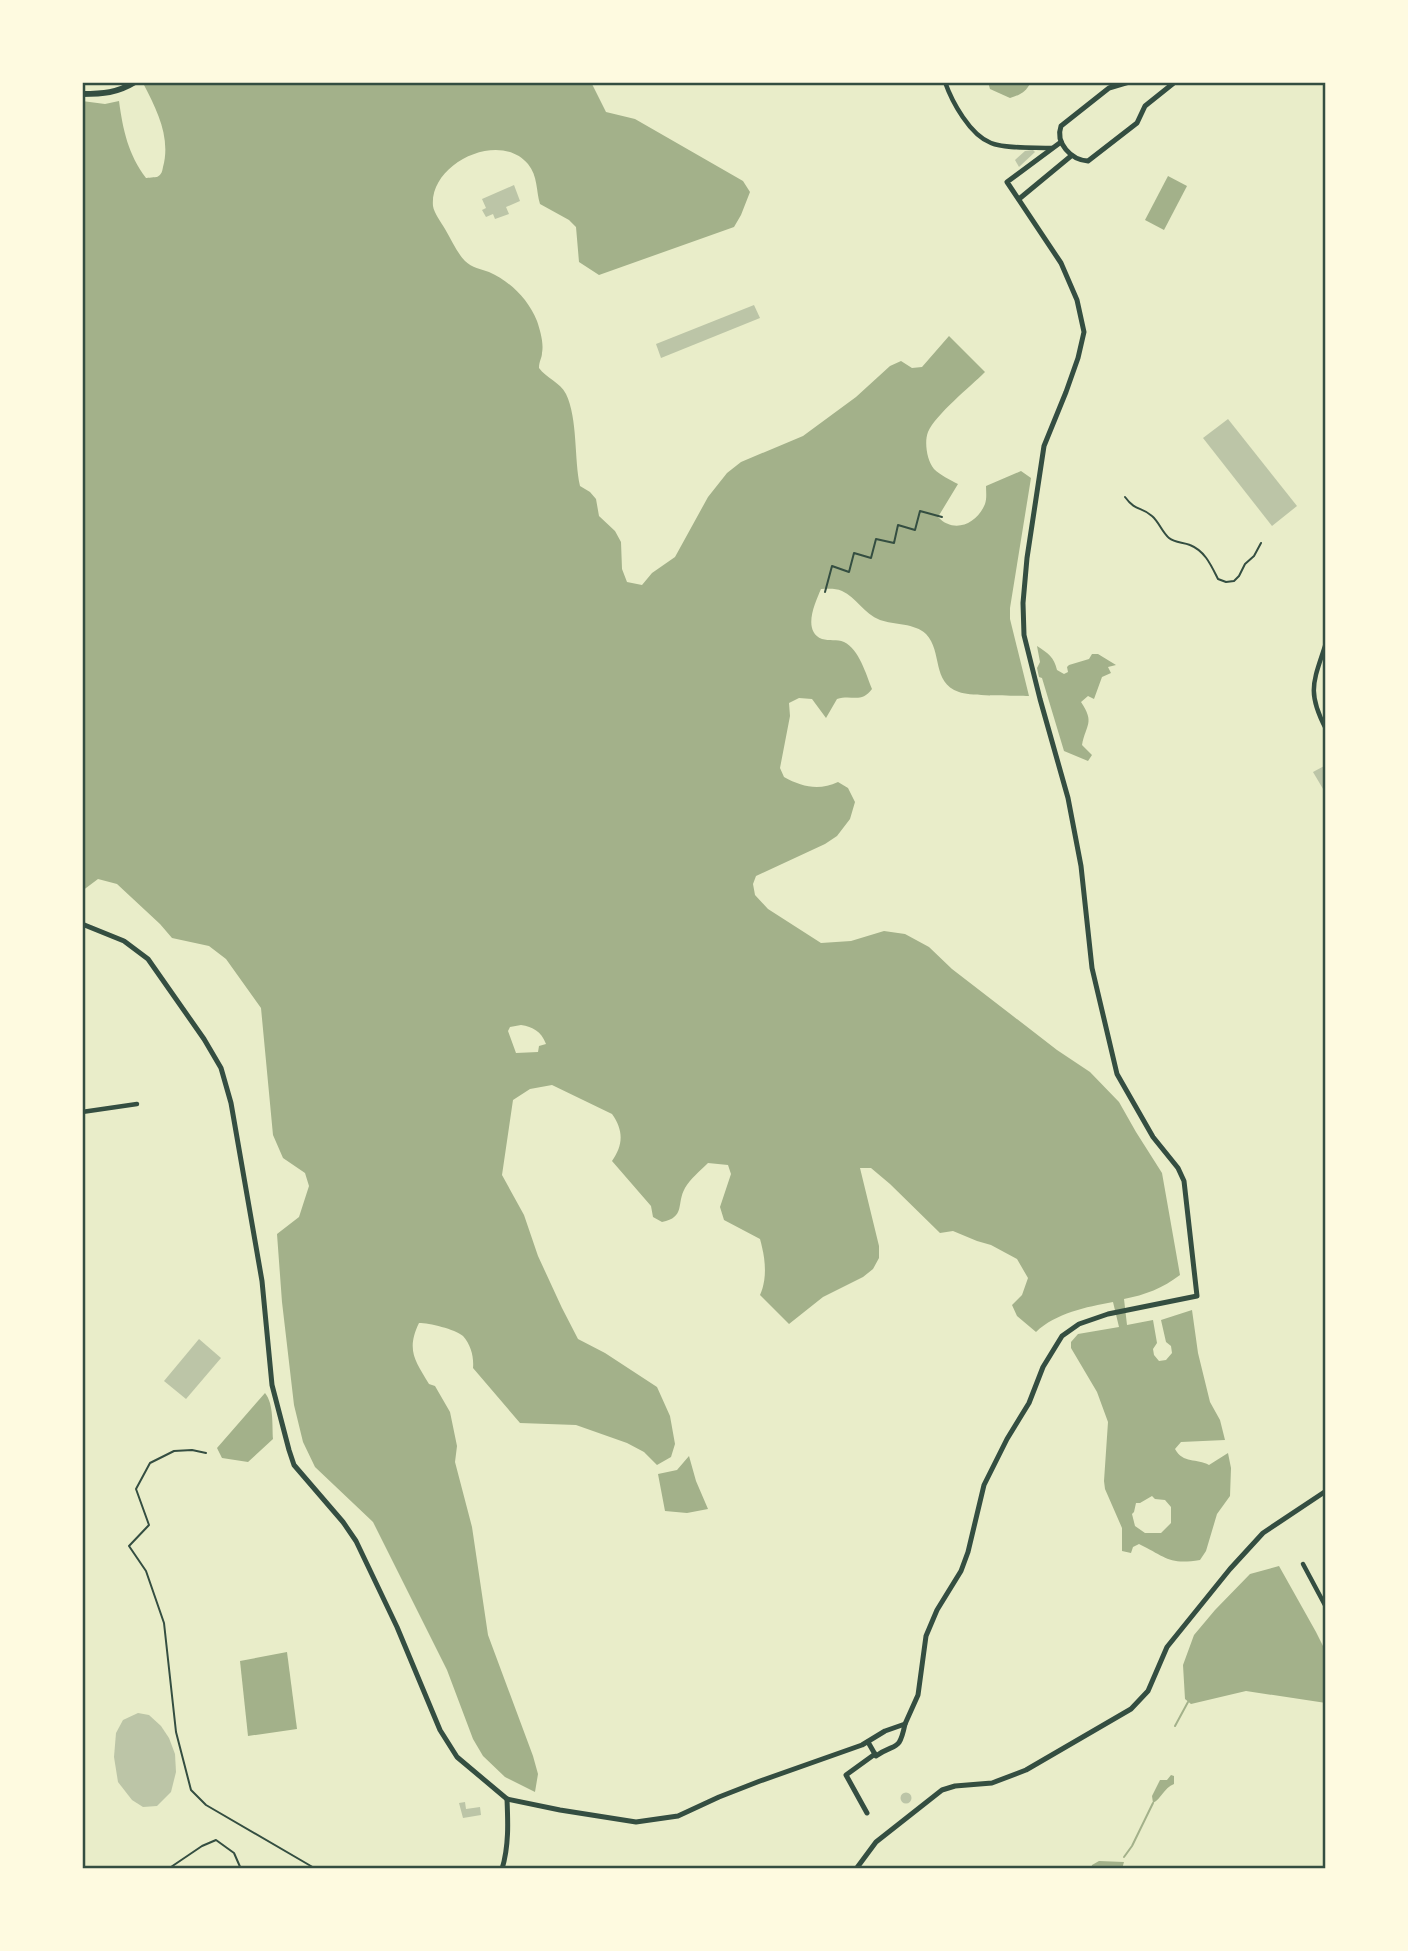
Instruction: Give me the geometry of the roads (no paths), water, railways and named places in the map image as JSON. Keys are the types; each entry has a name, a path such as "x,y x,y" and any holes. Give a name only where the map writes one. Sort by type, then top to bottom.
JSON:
{"main road":[{"path":"91,82 97,82"},
{"path":"82,94 120,91 135,82"}],"street":[{"path":"945,82 962,116 990,143 1008,147 1052,148"},
{"path":"1129,82 1109,88 1061,126 1058,131 1061,142 1071,156 1088,161 1137,123 1145,106 1175,82"},
{"path":"867,1813 846,1775 875,1754 876,1756 896,1746 902,1737 918,1695 926,1636 937,1610 961,1571 984,1485 1029,1403 1043,1367 1062,1336 1079,1324 1108,1314 1197,1296 1184,1181 1178,1168 1153,1137 1117,1074 1091,968 1081,866 1068,799 1024,635 1023,603 1027,558 1044,446 1078,358 1084,332 1077,300 1061,263 1007,182 1061,142"},
{"path":"1019,199 1071,156"},
{"path":"1326,643 1313,683 1316,706 1326,729"},
{"path":"82,924 124,941 148,959 221,1068 231,1103 262,1281 272,1385 294,1465 356,1541 397,1627 440,1730 457,1757 507,1799 636,1822 678,1816 729,1793 868,1742 905,1724"},
{"path":"82,1112 137,1104"},
{"path":"856,1869 876,1842 942,1790 955,1786 992,1783 1026,1770 1131,1709 1148,1691 1167,1647 1230,1569 1264,1533 1326,1491"},
{"path":"1303,1564 1326,1607"},
{"path":"868,1742 875,1754"},
{"path":"502,1869 508,1835 507,1799"}],"lane":[{"path":"205,1453 192,1450 174,1451 150,1463 136,1489 149,1525 129,1546 146,1572 164,1623 176,1732 191,1790 206,1805 316,1869"},
{"path":"167,1869 216,1840 234,1853 242,1869"}],"waterway":[{"path":"1175,1726 1188,1702"},
{"path":"1124,1857 1153,1803"}]}
